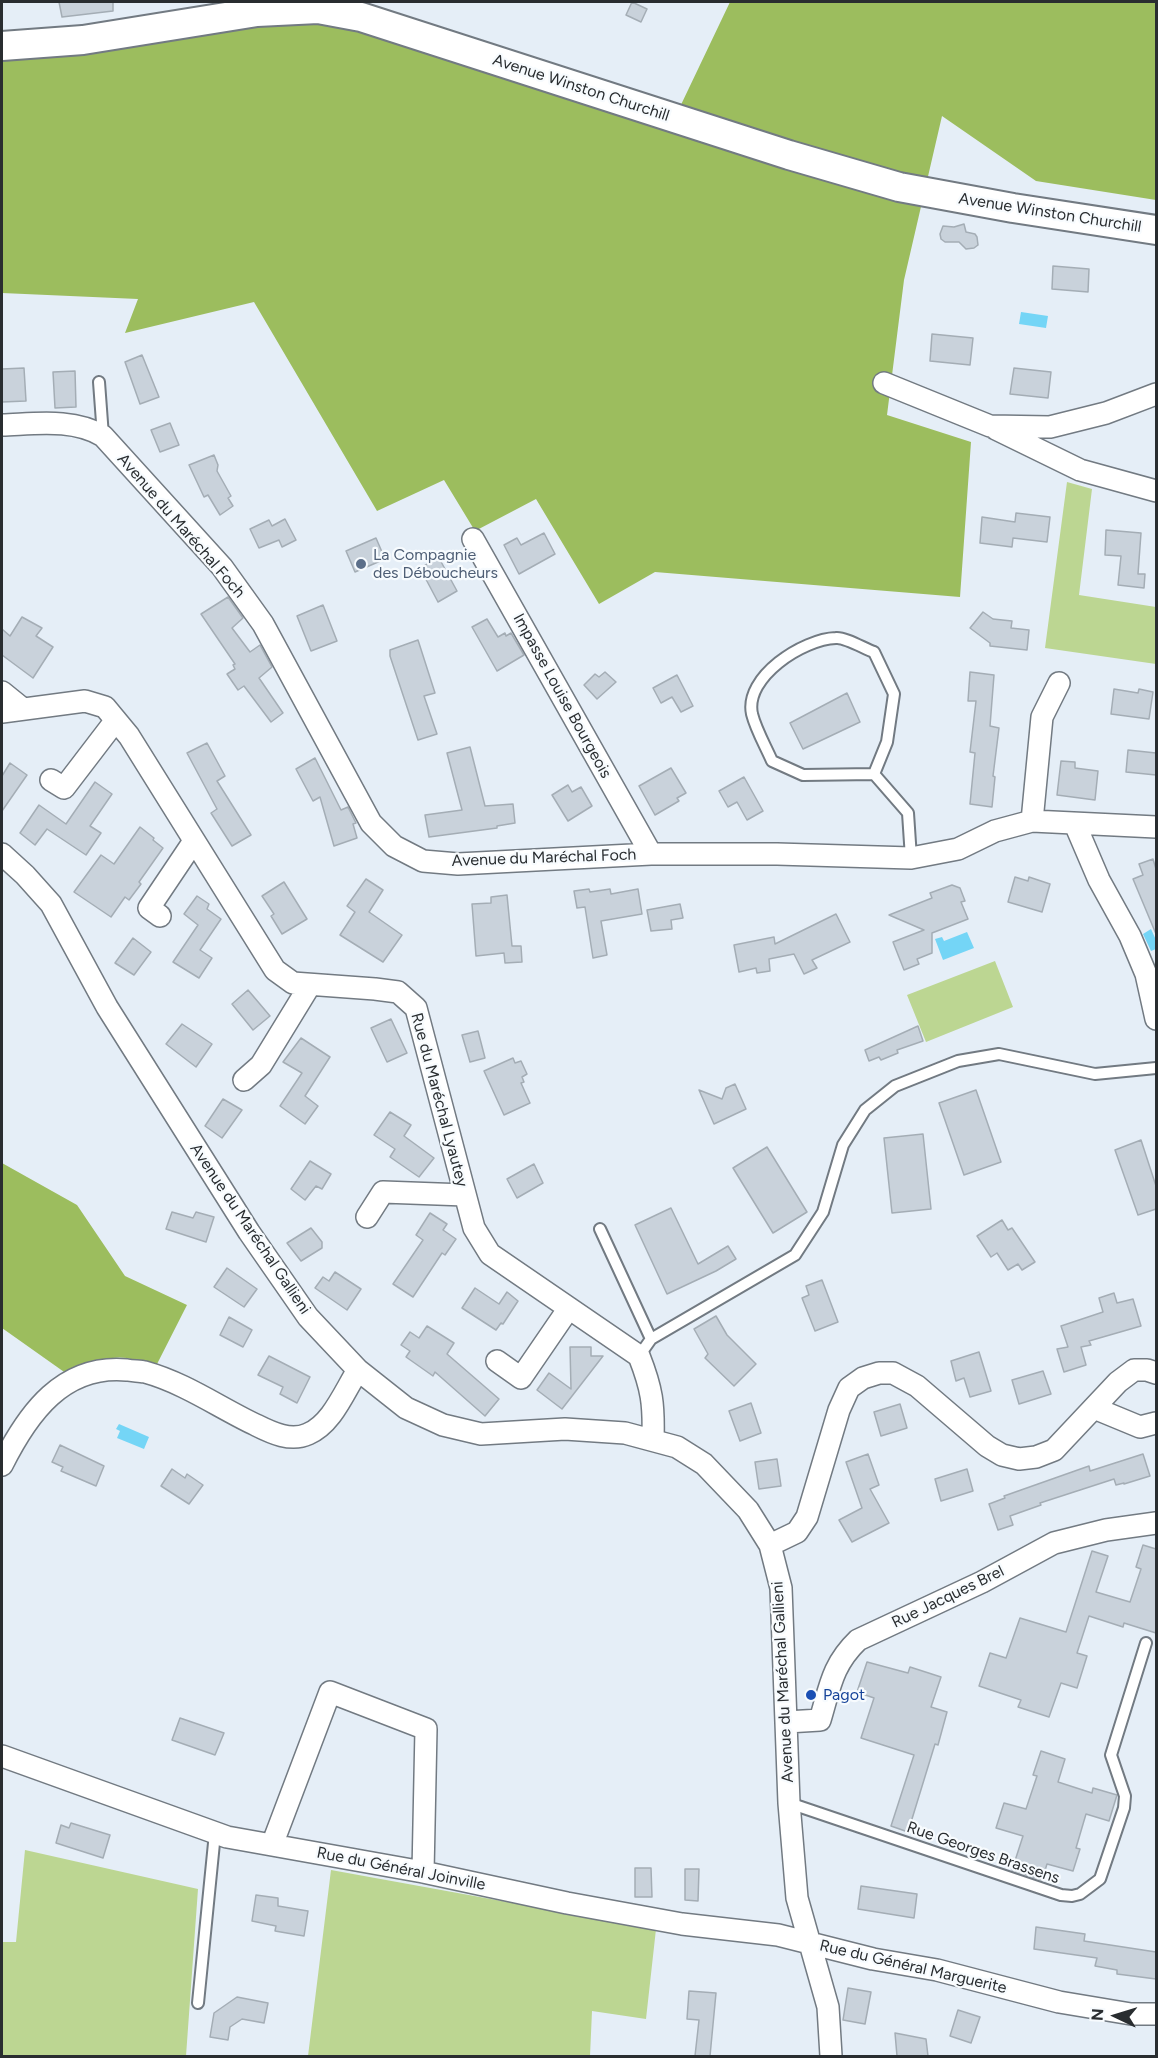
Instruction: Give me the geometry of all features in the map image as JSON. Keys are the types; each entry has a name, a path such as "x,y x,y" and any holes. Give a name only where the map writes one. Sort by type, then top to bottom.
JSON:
{"main road":[{"name":"Avenue Winston Churchill","path":"2,46 83,40 257,12 318,9 361,17 789,155 899,187 1001,206 1156,230"}],"street":[{"path":"884,383 990,426 1080,470 1156,491"},
{"path":"990,426 1050,427 1106,413 1156,394"},
{"name":"Avenue du Maréchal Foch","path":"2,425 69,424 90,428 103,436 222,567 263,624 371,823 394,846 423,861 458,864 651,854 777,854 911,858 958,849 995,831 1032,821 1156,827"},
{"name":"Impasse Louise Bourgeois","path":"473,539 651,854"},
{"path":"1032,821 1042,717 1059,683"},
{"path":"2,692 23,709"},
{"name":"Rue du Maréchal Lyautey","path":"2,712 85,701 105,707 129,736 275,970 293,984 398,992 416,1008 474,1228 490,1254 639,1356"},
{"path":"51,780 64,788 116,720"},
{"path":"1075,824 1099,880 1130,936 1142,965 1156,1019"},
{"path":"160,916 149,909 194,841"},
{"name":"Avenue du Maréchal Gallieni","path":"2,854 51,904 107,1007 249,1232 308,1317 358,1370 406,1408 442,1425 481,1434 565,1429 625,1432 677,1447 704,1464 748,1510 770,1545 781,1588 789,1803 797,1898 828,2007 831,2056"},
{"path":"244,1080 261,1065 310,985"},
{"name":"Rue du Maréchal Lyautey","path":"367,1216 383,1192 465,1196"},
{"path":"497,1361 521,1378 569,1308"},
{"path":"639,1356 654,1407 653,1439"},
{"path":"2,1464 27,1420 54,1392 78,1376 111,1369 144,1372 185,1388 280,1436 307,1435 324,1425 358,1370"},
{"path":"770,1545 797,1532 807,1517 839,1410 849,1388 863,1378 879,1373 893,1373 916,1386 987,1446 1002,1455 1019,1459 1036,1457 1054,1450 1118,1382 1134,1370 1156,1373"},
{"path":"1094,1408 1140,1427 1156,1423"},
{"name":"Rue Jacques Brel","path":"787,1722 820,1720 833,1676 843,1655 858,1640 982,1582 1054,1543 1106,1530 1156,1523"},
{"path":"272,1845 330,1692 426,1729 423,1872"},
{"name":"Rue du Général Joinville","path":"2,1756 227,1837 423,1872 567,1903 682,1924 778,1935 811,1943"},
{"name":"Rue du Général Marguerite","path":"811,1943 873,1959 937,1970 1059,2002 1131,2014 1156,2014"}],"lane":[{"path":"99,382 103,436"},
{"path":"874,774 887,742 894,694 874,652 838,637 807,644 778,661 753,692 752,714 772,761 803,775 874,774 908,813 911,858"},
{"path":"639,1356 651,1339 795,1255 823,1212 843,1145 865,1110 895,1086 958,1061 999,1054 1095,1074 1156,1068"},
{"path":"600,1229 651,1339"},
{"name":"Rue Georges Brassens","path":"789,1803 1061,1895 1080,1894 1100,1879 1124,1808 1125,1796 1111,1755 1146,1643"},
{"path":"198,2002 215,1833"}],"green space":[{"path":"730,2 1156,2 1156,200 1036,181 942,116 904,280 887,415 971,442 960,597 655,572 599,604 536,499 475,531 444,480 377,511 254,302 125,333 138,299 2,293 2,58 263,21 318,20 473,63 668,132"},
{"path":"1067,482 1092,489 1079,595 1156,607 1156,664 1045,648"},
{"path":"995,961 1013,1007 926,1042 907,995"},
{"path":"2,1163 77,1205 125,1276 187,1305 155,1368 119,1357 88,1364 67,1374 2,1328"},
{"path":"25,1850 198,1889 186,2056 2,2056 2,1942 16,1942"},
{"path":"331,1870 656,1929 646,2019 592,2011 590,2056 308,2056"}],"water":[{"path":"1021,312 1048,316 1046,328 1019,324"},
{"path":"1151,929 1156,940 1156,949 1151,951 1143,934"},
{"path":"967,932 974,948 943,960 935,939 942,937 944,941"},
{"path":"119,1424 149,1437 144,1449 117,1438 120,1431 116,1429"}],"building":[{"path":"59,2 113,2 113,11 62,17"},
{"path":"632,2 647,9 641,22 626,15"},
{"path":"964,224 966,232 975,234 977,237 978,245 974,248 966,249 959,242 945,242 941,239 943,226 954,227"},
{"path":"1053,266 1089,269 1088,292 1052,289"},
{"path":"932,334 973,338 970,365 930,361"},
{"path":"142,355 159,397 140,404 125,362"},
{"path":"24,368 26,401 2,402 2,369"},
{"path":"1014,368 1051,372 1048,398 1010,394"},
{"path":"75,371 76,407 55,408 53,372"},
{"path":"170,423 179,445 160,452 151,430"},
{"path":"214,455 218,465 217,471 231,496 228,498 233,506 220,515 208,495 204,497 189,465"},
{"path":"1016,513 1050,517 1047,542 1013,538 1012,547 980,543 982,517 1015,522"},
{"path":"285,519 296,540 282,547 279,540 259,548 250,529 269,520 272,526"},
{"path":"1106,530 1141,533 1138,574 1145,574 1144,588 1118,585 1121,556 1105,555"},
{"path":"544,533 555,554 519,574 504,545 517,538 521,545"},
{"path":"376,538 385,559 355,572 346,551"},
{"path":"439,558 457,591 438,602 420,568"},
{"path":"228,597 243,618 232,628 250,652 260,645 272,667 259,678 283,713 271,722 244,686 238,690 227,674 235,669 233,665 235,664 201,614"},
{"path":"323,605 337,641 311,651 297,616"},
{"path":"983,612 993,619 1012,621 1011,628 1029,630 1027,650 990,646 990,643 970,628"},
{"path":"22,617 42,628 36,636 53,647 33,678 2,655 2,629 10,636"},
{"path":"487,619 498,637 511,633 524,655 497,671 472,627"},
{"path":"418,640 435,693 424,696 437,734 418,740 390,650"},
{"path":"605,672 616,682 597,699 584,685 595,674 599,677"},
{"path":"970,672 994,675 990,726 999,728 992,807 970,804 975,753 970,752 976,701 968,701"},
{"path":"677,675 693,706 681,712 672,697 661,703 653,688"},
{"path":"1114,689 1138,693 1139,689 1153,692 1149,719 1111,714"},
{"path":"847,693 860,722 803,749 790,723"},
{"path":"207,743 225,776 217,781 251,835 232,846 211,813 217,809 187,753"},
{"path":"470,747 485,806 513,804 515,823 497,826 497,828 429,837 425,815 462,810 447,753"},
{"path":"1128,750 1156,753 1156,775 1126,772"},
{"path":"315,758 341,810 348,807 356,823 353,824 357,838 334,846 320,797 313,801 296,769"},
{"path":"1061,761 1075,762 1075,768 1098,771 1095,800 1057,795"},
{"path":"10,763 27,775 2,811 2,776"},
{"path":"671,768 686,793 677,798 679,801 655,815 639,786"},
{"path":"744,777 763,811 747,820 737,802 728,807 719,791"},
{"path":"95,782 112,794 90,826 101,833 86,855 47,829 35,845 20,833 39,805 66,824"},
{"path":"568,785 572,792 581,787 592,806 568,821 552,795"},
{"path":"140,827 163,848 129,900 125,897 111,917 74,892 101,855 114,864"},
{"path":"1153,859 1156,869 1156,934 1133,879 1143,875 1139,864"},
{"path":"1015,877 1028,881 1029,877 1050,884 1042,912 1008,902"},
{"path":"366,879 383,890 369,912 402,935 383,962 340,935 355,912 347,906"},
{"path":"284,882 307,919 282,934 271,916 274,914 262,896"},
{"path":"952,885 960,888 965,901 961,902 968,919 932,933 932,953 917,959 919,964 904,970 893,942 924,930 889,915 932,898 930,893"},
{"path":"589,889 590,892 610,889 611,894 638,889 642,914 601,921 607,955 593,958 585,907 577,908 574,891"},
{"path":"507,895 512,946 521,946 522,962 505,963 504,953 476,956 472,904 491,903 491,897"},
{"path":"197,896 209,904 207,909 221,919 200,950 212,958 199,978 173,962 198,925 184,914"},
{"path":"680,904 683,918 671,920 672,929 651,931 647,910"},
{"path":"836,914 850,942 812,960 817,968 804,974 794,954 769,959 770,971 757,973 756,968 739,972 734,945 774,937 775,944"},
{"path":"133,938 151,952 134,975 115,963"},
{"path":"248,990 270,1016 253,1030 232,1004"},
{"path":"391,1019 407,1053 387,1062 371,1028"},
{"path":"182,1024 212,1044 196,1067 166,1044"},
{"path":"918,1026 923,1041 897,1050 898,1053 881,1060 879,1057 869,1061 865,1050"},
{"path":"478,1031 485,1058 470,1062 462,1035"},
{"path":"301,1038 330,1057 305,1096 318,1106 305,1124 280,1106 302,1073 283,1062"},
{"path":"513,1058 515,1063 521,1061 527,1074 522,1077 524,1082 521,1083 530,1103 504,1115 484,1071"},
{"path":"735,1084 746,1109 714,1124 699,1090 722,1099 726,1088"},
{"path":"976,1090 1001,1162 964,1175 939,1103"},
{"path":"223,1099 242,1110 222,1138 205,1126"},
{"path":"390,1112 411,1125 404,1136 434,1158 419,1177 390,1157 395,1149 374,1135"},
{"path":"923,1134 931,1209 892,1213 884,1138"},
{"path":"1141,1140 1156,1186 1156,1209 1138,1215 1115,1150"},
{"path":"767,1147 807,1212 773,1233 733,1168"},
{"path":"310,1161 331,1174 322,1189 316,1186 305,1200 291,1189"},
{"path":"534,1164 543,1183 517,1198 507,1179"},
{"path":"671,1208 698,1264 728,1246 736,1259 667,1294 635,1225"},
{"path":"172,1212 193,1218 196,1212 214,1217 206,1242 166,1229"},
{"path":"430,1213 447,1224 443,1230 456,1239 445,1255 442,1253 413,1297 393,1284 423,1240 416,1235"},
{"path":"1002,1220 1008,1230 1012,1228 1035,1262 1022,1270 1018,1264 1008,1270 997,1253 991,1257 977,1236"},
{"path":"311,1228 322,1242 322,1248 301,1261 287,1243"},
{"path":"227,1268 257,1289 244,1307 214,1287"},
{"path":"335,1272 361,1289 347,1310 315,1288 323,1277 329,1281"},
{"path":"822,1280 838,1322 815,1331 802,1298 809,1295 806,1286"},
{"path":"475,1288 499,1304 507,1292 518,1301 503,1324 501,1323 496,1330 462,1308"},
{"path":"1114,1293 1117,1303 1133,1299 1141,1326 1089,1341 1091,1345 1081,1347 1086,1365 1064,1372 1057,1349 1068,1347 1061,1326 1103,1312 1099,1298"},
{"path":"716,1316 727,1335 756,1364 734,1386 705,1358 708,1354 694,1329"},
{"path":"229,1317 252,1330 243,1347 220,1335"},
{"path":"427,1326 454,1343 447,1354 499,1399 485,1416 435,1372 433,1376 406,1357 410,1351 401,1345 410,1332 419,1338"},
{"path":"570,1347 591,1347 591,1356 603,1356 562,1409 537,1390 549,1373 571,1389"},
{"path":"979,1352 991,1391 970,1397 964,1378 956,1381 951,1361"},
{"path":"269,1356 310,1377 297,1403 280,1394 283,1387 258,1375"},
{"path":"1043,1371 1051,1394 1019,1404 1012,1380"},
{"path":"751,1403 761,1433 740,1441 729,1411"},
{"path":"900,1404 907,1428 881,1436 874,1412"},
{"path":"60,1445 104,1466 96,1486 61,1471 63,1467 52,1462"},
{"path":"868,1454 879,1485 870,1489 889,1523 852,1542 839,1520 862,1508 846,1462"},
{"path":"1143,1454 1150,1476 1116,1485 1114,1479 1040,1503 1041,1505 1010,1516 1013,1525 998,1530 989,1504 1005,1498 1004,1496 1089,1466 1090,1471"},
{"path":"777,1459 781,1486 759,1489 755,1462"},
{"path":"172,1469 185,1478 187,1474 203,1485 189,1504 161,1486"},
{"path":"967,1469 973,1491 941,1501 935,1479"},
{"path":"1143,1545 1156,1549 1156,1633 1124,1623 1123,1627 1089,1616 1077,1653 1087,1656 1077,1688 1061,1683 1049,1717 1018,1707 1021,1700 979,1686 990,1653 1006,1658 1020,1618 1066,1632 1092,1551 1108,1556 1096,1592 1130,1602 1141,1569 1136,1567"},
{"path":"867,1662 908,1673 910,1667 941,1677 931,1707 947,1712 908,1832 891,1826 914,1755 861,1738 874,1698 857,1692"},
{"path":"180,1718 224,1733 215,1755 172,1740"},
{"path":"1041,1751 1065,1759 1058,1782 1092,1793 1093,1788 1117,1795 1109,1821 1086,1814 1076,1848 1080,1849 1073,1871 1047,1864 1042,1880 1012,1870 1023,1836 996,1828 1004,1803 1026,1809 1037,1776 1033,1775"},
{"path":"71,1823 110,1835 103,1858 56,1843 61,1825 69,1828"},
{"path":"635,1868 651,1868 652,1897 635,1897"},
{"path":"685,1869 699,1869 698,1901 685,1900"},
{"path":"861,1886 917,1894 914,1918 858,1909"},
{"path":"256,1895 278,1898 278,1906 308,1911 304,1936 275,1931 276,1926 252,1921"},
{"path":"1036,1927 1085,1934 1084,1941 1156,1952 1156,1979 1117,1974 1117,1970 1095,1966 1097,1958 1034,1949"},
{"path":"848,1988 871,1992 865,2024 843,2020"},
{"path":"689,1991 716,1993 710,2056 695,2056 699,2020 687,2019"},
{"path":"237,1997 268,2003 264,2023 242,2019 230,2027 228,2040 210,2037 214,2013"},
{"path":"958,2010 980,2017 971,2043 950,2036"},
{"path":"895,2033 926,2039 928,2056 897,2056"}],"place":[{"name":"La Compagnie des Déboucheurs","path":"361,564"},
{"name":"Pagot","path":"811,1695"}]}
